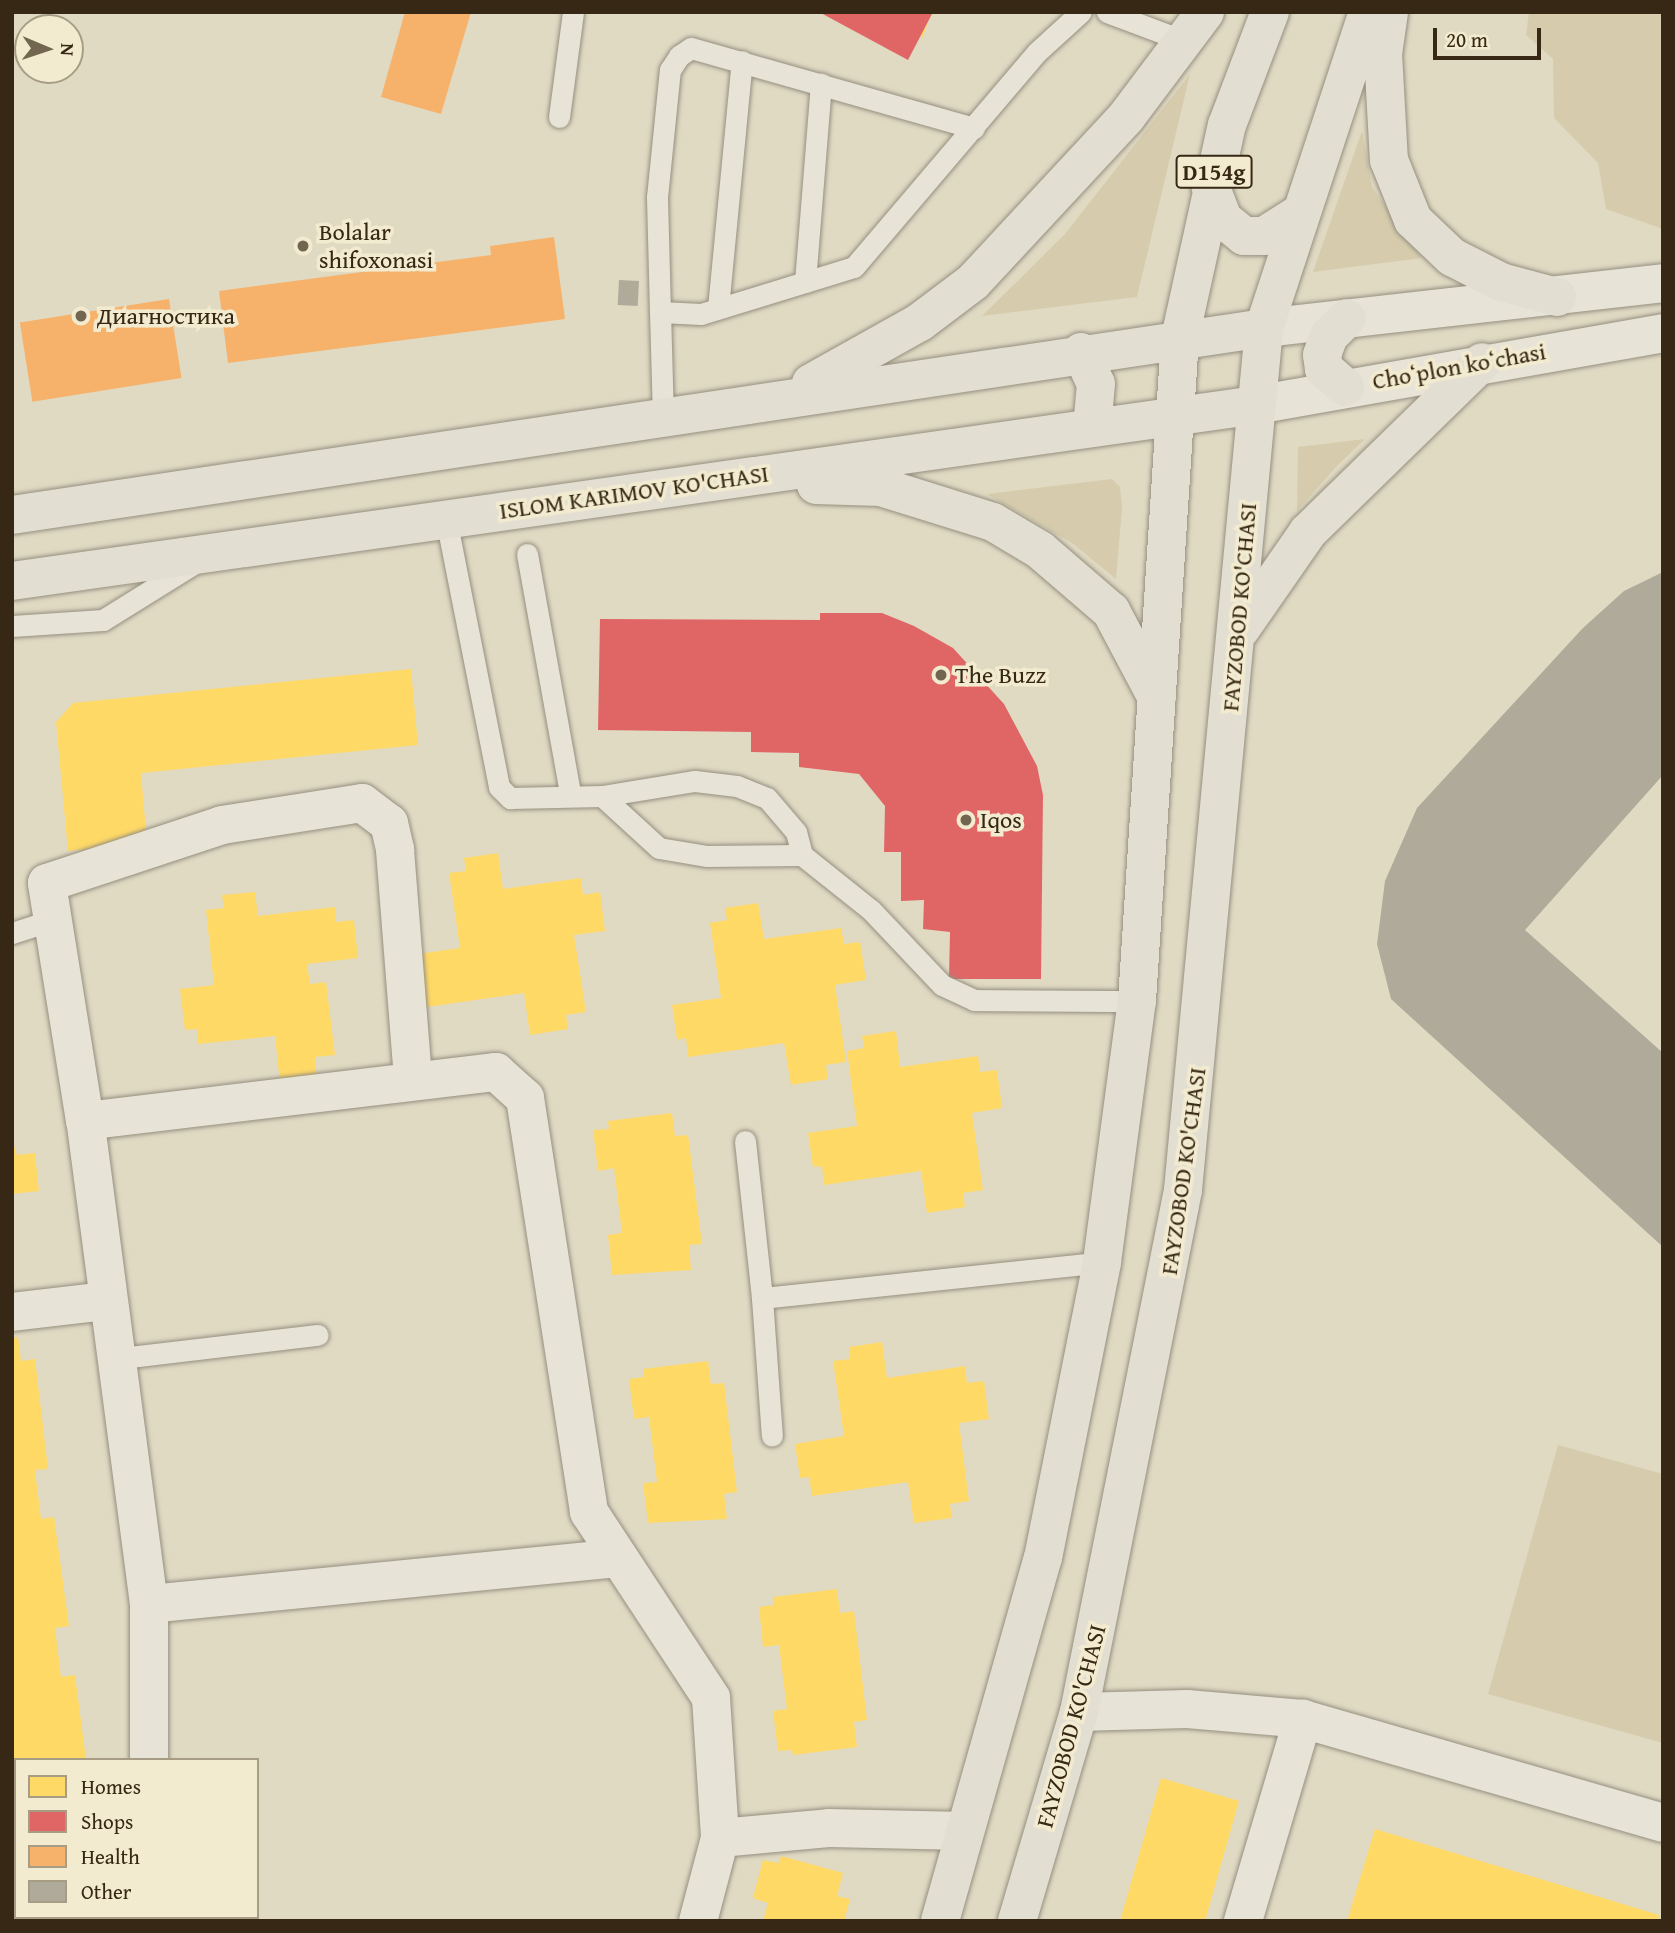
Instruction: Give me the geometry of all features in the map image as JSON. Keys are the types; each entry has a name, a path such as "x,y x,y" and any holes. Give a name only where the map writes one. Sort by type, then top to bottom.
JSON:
{"main road":[{"name":"D154g","path":"1177,416 1180,338 1210,185 1270,12"},
{"name":"FAYZOBOD KO'CHASI","path":"1017,1921 1079,1712 1183,1190 1240,629 1264,328 1298,214 1368,12"},
{"path":"1389,12 1383,54 1388,148 1413,220 1452,257 1501,282 1558,297"},
{"path":"775,401 859,360 973,282 1119,125 1194,27"},
{"path":"1210,185 1223,219 1244,236 1264,236 1298,214"},
{"path":"1345,387 1324,369 1322,355 1329,336 1347,318"},
{"path":"12,515 663,419 1081,352 1264,328"},
{"path":"1081,352 1096,384 1092,428"},
{"path":"1240,629 1308,532 1482,362"},
{"name":"ISLOM KARIMOV KO'CHASI","path":"12,581 1256,405"},
{"path":"940,1921 1043,1558 1102,1262 1137,1001 1160,703 1177,416"},
{"path":"705,482 881,487 993,522 1040,550 1111,611 1160,703"}],"street":[{"path":"1264,328 1558,297 1663,283"},
{"name":"Choʻplon koʻchasi","path":"1256,405 1482,362 1663,333"},
{"path":"149,1758 149,1604 121,1358 105,1301 85,1121 49,921 47,883 222,825 362,803 389,823 396,850 413,1080"},
{"path":"85,1121 496,1072 525,1098 589,1512 614,1558 711,1699 720,1838 698,1921"},
{"path":"12,1312 105,1301"},
{"path":"149,1604 614,1558"},
{"path":"1079,1712 1187,1710 1303,1719 1663,1824"},
{"path":"1243,1921 1303,1719"},
{"path":"720,1838 829,1828 965,1831"}],"lane":[{"path":"559,117 573,12"},
{"path":"660,312 718,309 854,267 1037,52 1082,12"},
{"path":"1107,12 1194,27"},
{"path":"663,419 657,197 670,70 691,48 974,128"},
{"path":"718,309 742,61"},
{"path":"805,282 821,83"},
{"path":"446,519 499,787 510,798 527,801 570,794 602,796 695,781 737,786 767,798 796,832 802,855 871,910 942,985 974,1000 1137,1001"},
{"path":"12,626 103,620 211,553"},
{"path":"527,554 570,794"},
{"path":"602,796 659,848 707,856 802,855"},
{"path":"12,933 49,921"},
{"path":"745,1141 762,1298 772,1436"},
{"path":"762,1298 1102,1262"},
{"path":"121,1358 318,1335"}],"shaded area":[{"path":"1529,12 1663,12 1663,229 1606,209 1598,163 1554,118 1553,59 1526,35"},
{"path":"1190,74 1137,297 982,316 1065,234"},
{"path":"1362,131 1372,187 1422,258 1313,272"},
{"path":"1365,439 1335,468 1297,511 1298,447"},
{"path":"1112,479 1120,487 1122,508 1116,579 1072,543 987,494"},
{"path":"1558,1445 1663,1474 1663,1743 1488,1694"}],"building: Homes":[{"path":"847,12 931,12 923,37"},
{"path":"411,669 418,745 141,773 147,844 68,851 56,722 73,703"},
{"path":"498,853 503,889 581,878 583,895 600,892 605,931 574,935 586,1012 566,1015 568,1029 530,1035 524,993 427,1007 411,955 460,948 449,873 466,871 464,858"},
{"path":"255,892 258,916 335,907 336,922 354,920 358,958 307,964 310,984 326,982 335,1055 315,1057 317,1079 280,1083 275,1036 198,1044 197,1029 185,1030 180,989 214,985 206,910 224,908 222,895"},
{"path":"758,903 764,939 841,928 844,944 860,942 866,980 835,985 846,1062 826,1065 828,1079 791,1085 784,1043 688,1057 686,1038 677,1040 672,1005 721,998 710,923 727,920 725,908"},
{"path":"896,1031 900,1067 978,1056 980,1072 997,1070 1002,1108 972,1113 983,1190 963,1193 965,1207 927,1213 921,1171 824,1185 822,1166 813,1167 808,1133 857,1126 847,1051 864,1048 862,1036"},
{"path":"672,1113 675,1136 688,1135 702,1244 689,1245 691,1270 612,1275 608,1235 622,1233 614,1168 598,1171 593,1130 609,1129 608,1121"},
{"path":"12,1140 17,1155 35,1153 39,1191 12,1194"},
{"path":"18,1337 21,1361 35,1359 48,1469 35,1470 41,1519 54,1517 69,1626 55,1628 61,1677 75,1675 86,1758 14,1758 14,1820 12,1338"},
{"path":"882,1342 887,1378 965,1366 967,1383 984,1381 989,1419 959,1423 969,1501 950,1504 952,1518 914,1523 908,1482 812,1496 809,1477 800,1478 795,1444 844,1436 833,1361 850,1359 849,1347"},
{"path":"708,1361 711,1384 724,1383 737,1492 724,1494 727,1519 648,1523 643,1483 657,1482 649,1417 634,1419 629,1379 644,1377 643,1369"},
{"path":"837,1589 840,1613 854,1611 867,1720 854,1722 857,1747 793,1755 792,1750 778,1751 773,1711 787,1709 779,1645 763,1647 759,1607 774,1605 773,1597"},
{"path":"1161,1778 1239,1801 1205,1921 1120,1921"},
{"path":"1375,1829 1659,1915 1658,1921 1347,1921"},
{"path":"781,1856 843,1873 837,1896 850,1899 844,1921 763,1921 768,1903 753,1898 763,1860 779,1863"},
{"path":"14,1904 14,1919 73,1921 12,1921"}],"building: Shops":[{"path":"819,12 933,12 908,60"},
{"path":"820,613 882,613 914,626 953,648 1004,704 1037,766 1043,795 1041,979 949,979 950,932 923,929 924,900 901,901 901,852 884,852 885,806 859,774 799,767 799,753 751,752 751,732 598,730 600,619 820,620"}],"building: Health":[{"path":"405,12 471,12 441,114 381,97"},
{"name":"Bolalar shifoxonasi","path":"554,237 565,319 228,363 219,291 491,255 490,246"},
{"path":"169,299 182,378 32,402 20,323"}],"building: Other":[{"path":"619,280 639,281 638,306 618,305"},
{"path":"1663,572 1663,775 1525,930 1663,1053 1663,1247 1391,999 1377,944 1385,881 1417,808 1583,628 1624,591"}],"place":[{"name":"Bolalar shifoxonasi","path":"303,246"},
{"name":"Диагностика","path":"81,316"},
{"name":"The Buzz","path":"941,675"},
{"name":"Iqos","path":"966,820"}]}
